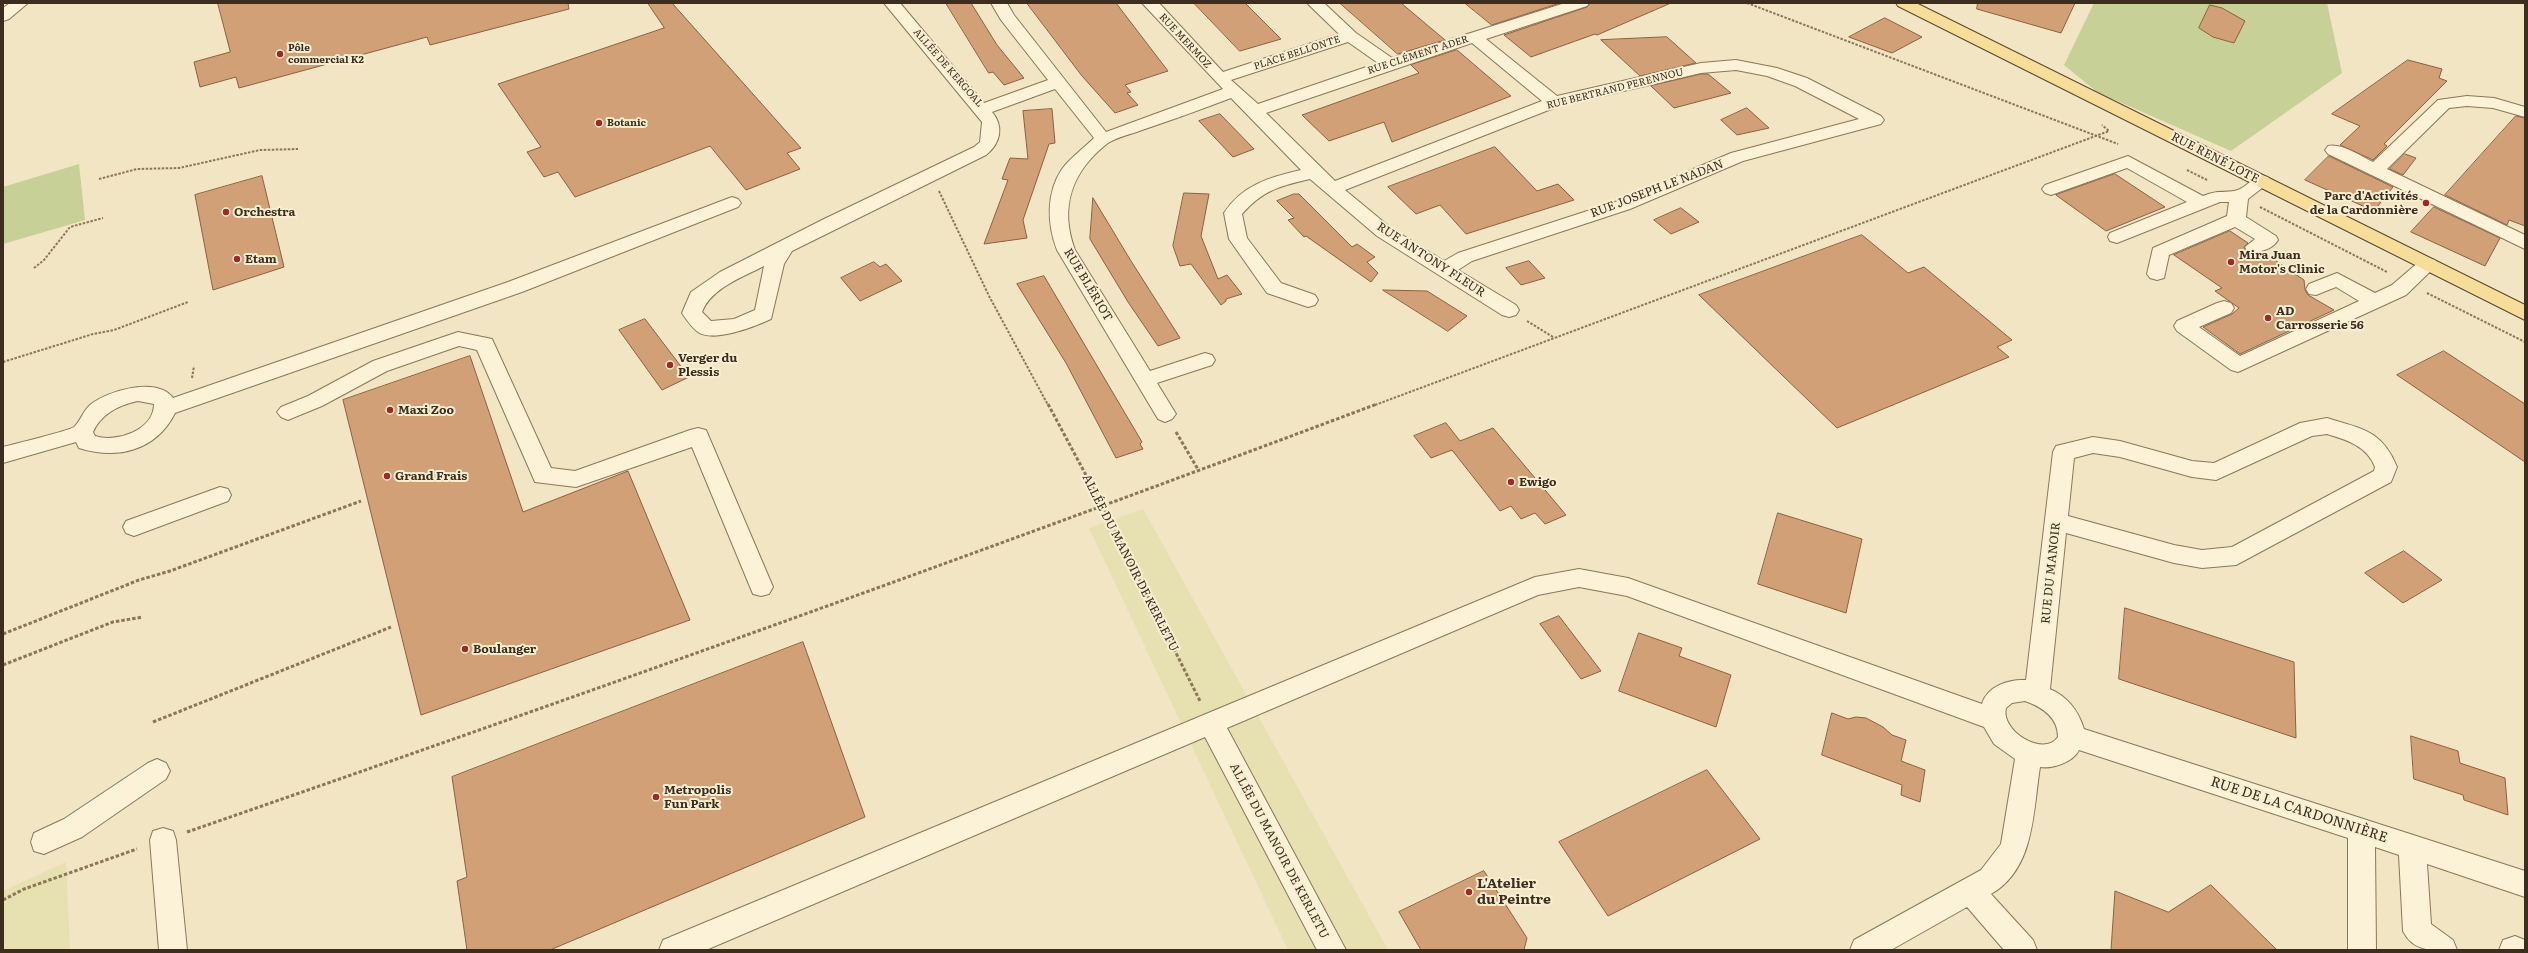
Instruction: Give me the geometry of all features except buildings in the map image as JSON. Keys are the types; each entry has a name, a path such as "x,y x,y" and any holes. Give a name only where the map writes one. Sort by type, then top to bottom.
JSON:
{"main road":[{"name":"RUE RENÉ LOTE","path":"1904,3 2525,313"}],"street":[{"path":"3,16 20,3"},
{"name":"ALLÉE DE KERGOAL","path":"892,3 981,110 1058,82"},
{"path":"999,3 1007,18 1103,139 1234,91"},
{"name":"RUE MERMOZ","path":"1150,3 1220,78"},
{"path":"1315,3 1350,36"},
{"name":"RUE CLÉMENT ADER","path":"1255,111 1473,36 1581,3"},
{"name":"PLACE BELLONTE","path":"1220,78 1350,36 1390,64"},
{"path":"1473,36 1554,102"},
{"name":"RUE BERTRAND PERENNOU","path":"1333,188 1554,102 1702,68 1736,65 1771,72 1801,82 1875,120"},
{"name":"RUE ANTONY FLEUR","path":"1220,78 1255,111 1314,172 1384,232 1509,310"},
{"path":"2376,169 2444,104 2467,101 2494,103 2525,112"},
{"path":"784,247 774,264 764,314 737,326 706,328 692,313 698,297 727,277 784,247 985,148 992,135 990,121 981,110"},
{"name":"RUE JOSEPH LE NADAN","path":"1443,270 1465,257 1624,205 1738,157 1787,142 1875,120"},
{"name":"RUE BLÉRIOT","path":"1103,139 1070,171 1060,201 1060,234 1066,250 1165,414"},
{"path":"2334,150 2376,169 2525,243"},
{"path":"2051,189 2128,161 2202,203"},
{"path":"1308,300 1274,288 1238,239 1233,213 1250,194 1275,181 1314,172"},
{"path":"2117,237 2218,196 2239,197 2262,181"},
{"path":"2236,219 2239,197"},
{"path":"166,408 515,287 732,203"},
{"path":"2236,219 2269,240 2254,247"},
{"path":"2157,274 2160,252 2236,219"},
{"path":"2224,308 2184,326 2238,365 2399,290 2428,264"},
{"path":"2316,288 2337,279 2374,301"},
{"path":"288,412 315,401 380,366 458,339 485,344 543,476 576,479 698,436 761,587"},
{"path":"1145,380 1205,360"},
{"path":"138,394 158,396 164,401 166,408 160,421 153,428 123,445 93,446 83,438 82,432 85,424 97,411 126,396 138,394"},
{"name":"RUE DU MANOIR","path":"2037,694 2056,521 2064,452 2093,445 2120,449 2192,469 2216,472 2308,428 2327,426 2354,434 2373,445 2383,458 2386,467 2383,476 2375,482 2236,556 2202,559 2174,554 2056,521"},
{"path":"3,455 82,432"},
{"path":"134,527 220,495"},
{"path":"673,950 1535,586 1579,578 1628,586 1992,719 2006,739 2029,754 2054,755 2063,751 2069,744 2072,736 2068,721 2058,707 2037,694 2024,690 2002,694 1996,700 1992,709 1992,719"},
{"name":"ALLÉE DU MANOIR DE KERLETU","path":"1211,723 1332,950"},
{"name":"RUE DE LA CARDONNIÈRE","path":"2072,736 2525,884"},
{"path":"1882,946 1970,890 1991,879 2014,849 2029,754"},
{"path":"44,842 73,828 157,771"},
{"path":"2361,830 2362,950"},
{"path":"163,840 173,950"},
{"path":"2412,848 2417,931 2443,950"},
{"path":"1970,890 2023,950"}],"path":[{"path":"3,900 24,889 572,699 1103,507 2094,135"},
{"path":"99,179 137,169 179,168 260,150 298,149"},
{"name":"ALLÉE DU MANOIR DE KERLETU","path":"932,175 989,296 1103,507 1211,723"},
{"path":"34,268 44,260 70,227 103,218"},
{"path":"3,362 93,334 114,330 188,302"},
{"path":"1509,310 1554,338"},
{"path":"1165,414 1199,471"},
{"path":"3,634 110,593 139,580 170,571 361,501"},
{"path":"3,665 113,622 143,617"},
{"path":"153,722 391,628"}],"shaded area":[{"path":"1143,509 1388,950 1288,950 1089,528"},
{"path":"66,862 70,950 3,950 3,891"}],"green space":[{"path":"2094,3 2327,3 2342,73 2231,151 2097,92 2064,65"},
{"path":"79,164 85,220 3,244 3,187"}],"place":[{"name":"Pôle commercial K2","path":"280,54"},
{"name":"Botanic","path":"599,123"},
{"name":"Parc d'Activités de la Cardonnière","path":"2426,203"},
{"name":"Orchestra","path":"226,212"},
{"name":"Etam","path":"237,259"},
{"name":"Mira Juan Motor's Clinic","path":"2231,262"},
{"name":"AD Carrosserie 56","path":"2268,318"},
{"name":"Verger du Plessis","path":"670,365"},
{"name":"Maxi Zoo","path":"390,410"},
{"name":"Grand Frais","path":"387,476"},
{"name":"Ewigo","path":"1511,482"},
{"name":"Boulanger","path":"465,649"},
{"name":"Metropolis Fun Park","path":"656,797"},
{"name":"L'Atelier du Peintre","path":"1469,892"}]}
